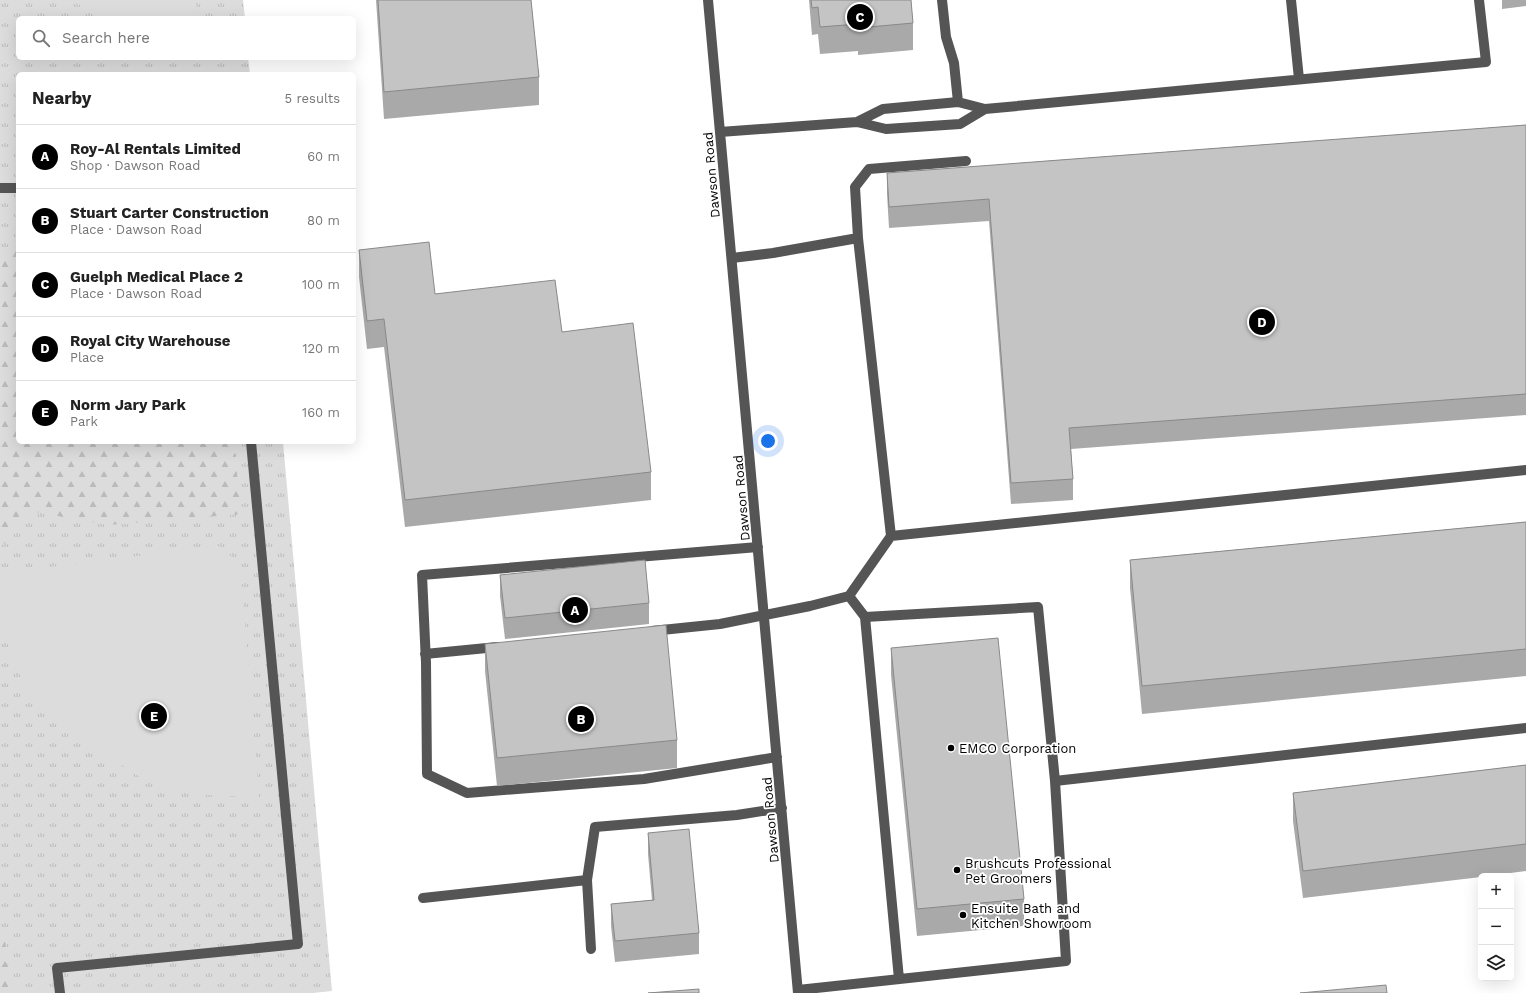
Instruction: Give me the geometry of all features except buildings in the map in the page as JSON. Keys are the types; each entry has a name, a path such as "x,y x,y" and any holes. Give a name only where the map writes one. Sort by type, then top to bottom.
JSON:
{"street":[{"name":"Dawson Road","path":"708,0 798,992"},
{"path":"942,0 946,36 954,63 958,102"},
{"path":"1291,0 1299,79"},
{"path":"857,122 883,109 958,102 984,109 1486,62 1479,0"},
{"path":"720,132 857,122 886,129 960,124 984,109"},
{"path":"640,632 720,624 764,616 849,596 890,536 858,238 855,187 870,169 966,161"},
{"path":"0,188 16,188"},
{"path":"732,258 773,253 858,238"},
{"path":"60,993 57,968 298,944 251,444"},
{"path":"890,536 1526,470"},
{"path":"758,547 422,575 427,774 467,793 644,779 777,757"},
{"path":"849,596 865,617 899,979"},
{"path":"798,992 899,979 1066,961 1055,781 1038,607 865,617"},
{"path":"425,654 505,646"},
{"path":"1055,781 1526,728"},
{"path":"591,949 588,880 595,827 738,815 782,808"},
{"path":"423,898 588,880"}],"green space":[{"path":"0,0 243,0 245,16 16,16 16,60 248,60 250,72 16,72 16,444 283,444 332,991 313,993 0,993"},
{"path":"69,0 196,0 197,16 104,16"},
{"path":"0,247 16,247 16,444 234,444 241,514 108,525 30,511 0,548"},
{"path":"219,546 240,564 259,797 207,795 146,781 85,741 25,688 0,624 0,573"},
{"path":"0,942 5,942 11,993 0,993"}],"place":[{"name":"Guelph Medical Place 2","path":"860,17"},
{"name":"Royal City Warehouse","path":"1262,322"},
{"name":"Roy-Al Rentals Limited","path":"575,610"},
{"name":"Norm Jary Park","path":"154,716"},
{"name":"Stuart Carter Construction","path":"581,719"},
{"name":"EMCO Corporation","path":"951,748"},
{"name":"Brushcuts Professional Pet Groomers","path":"957,870"},
{"name":"Ensuite Bath and Kitchen Showroom","path":"963,915"}]}
